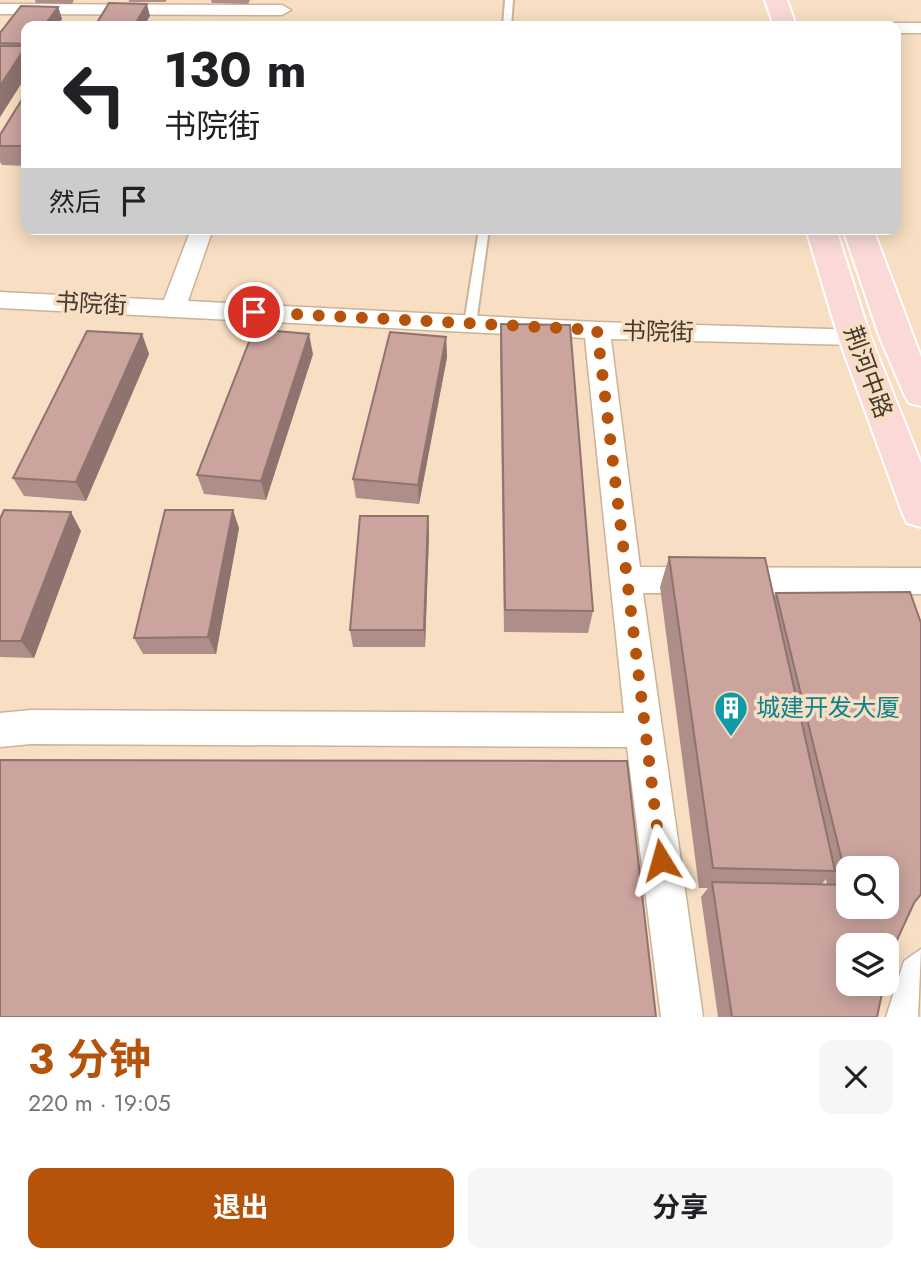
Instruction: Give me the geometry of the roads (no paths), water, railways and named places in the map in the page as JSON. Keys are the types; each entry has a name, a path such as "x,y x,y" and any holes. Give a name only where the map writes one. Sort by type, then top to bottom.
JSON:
{"main road":[{"path":"776,0 783,21"},
{"name":"荆河中路","path":"823,235 854,336 921,512"},
{"name":"荆河中路","path":"860,235 896,338 921,394"}],"street":[{"path":"4,8 282,12"},
{"path":"901,28 921,28"},
{"path":"173,308 200,235"},
{"name":"书院街","path":"0,300 597,330 854,336"},
{"path":"597,330 643,730 682,1017"},
{"path":"626,580 921,581"},
{"path":"0,730 31,727 643,730"},
{"path":"902,1017 915,972 921,965"}],"lane":[{"path":"507,21 509,0"},
{"path":"471,324 483,235"}],"place":[{"name":"城建开发大厦","path":"731,738"}]}
